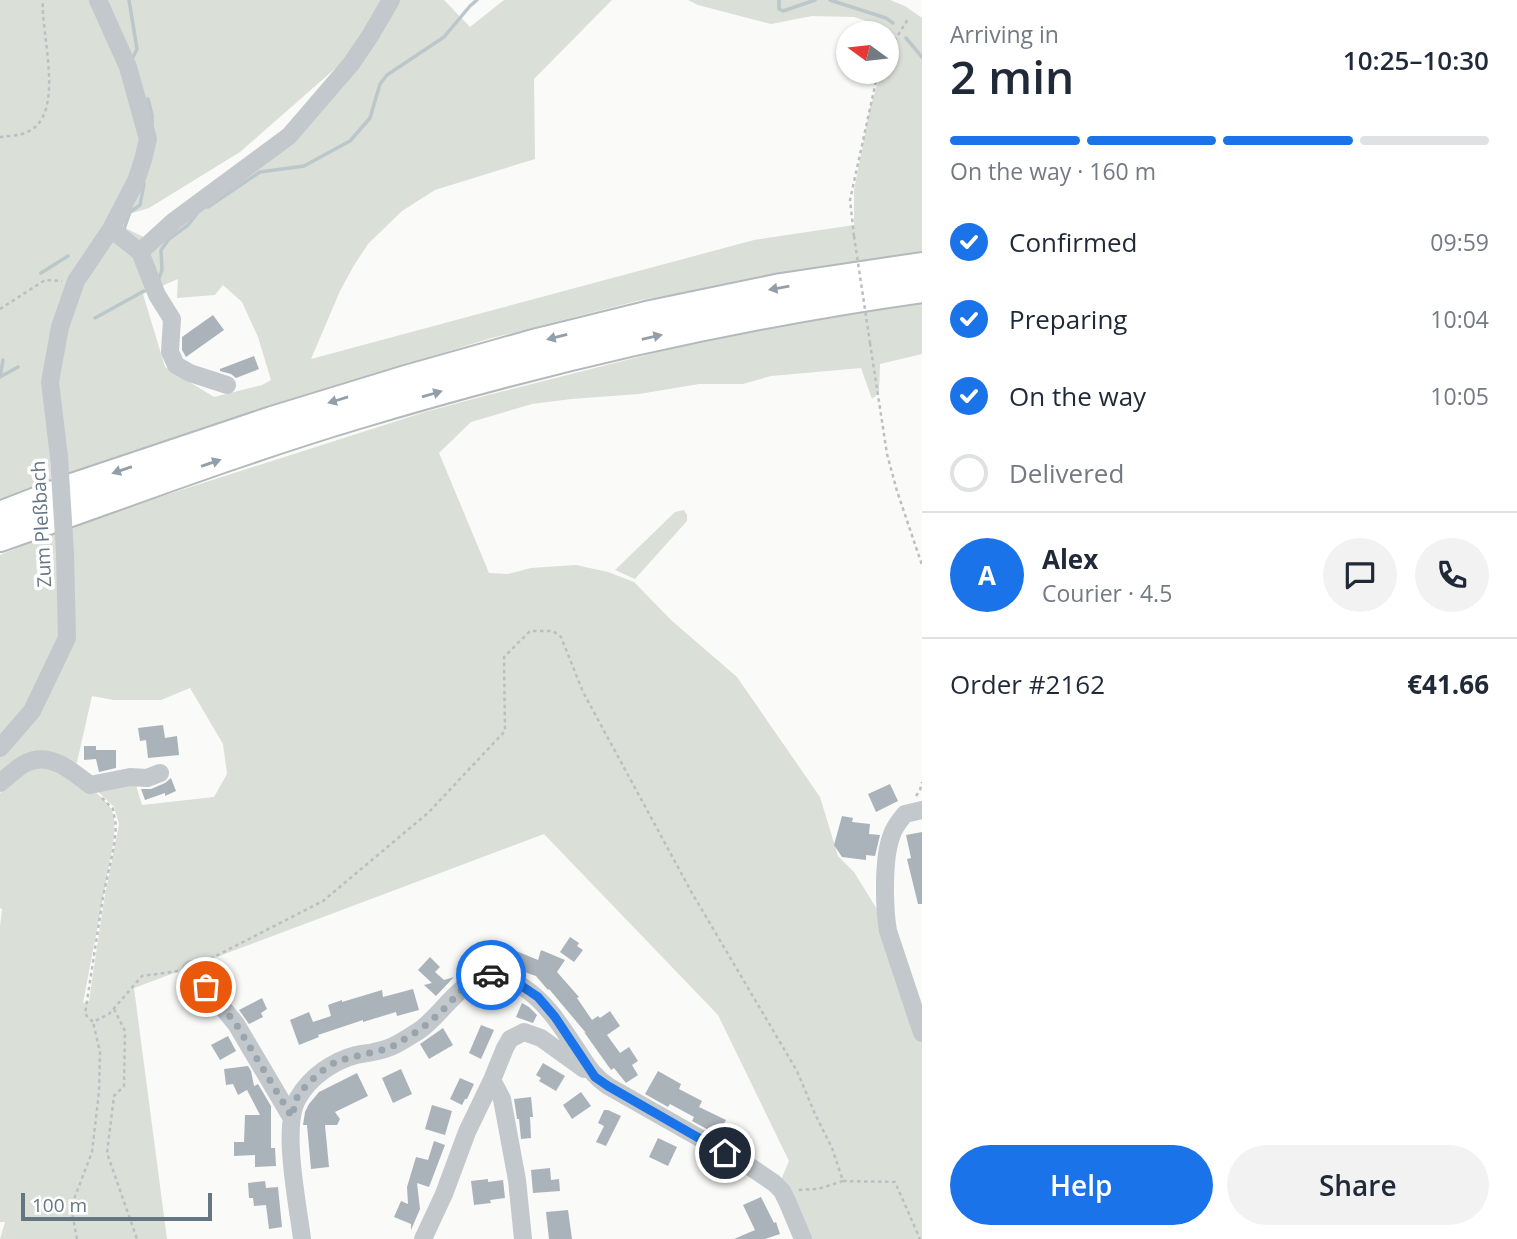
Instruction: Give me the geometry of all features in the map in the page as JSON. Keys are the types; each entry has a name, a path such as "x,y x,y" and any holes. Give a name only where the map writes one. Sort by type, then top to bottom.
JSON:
{"highway":[{"path":"0,515 75,486 272,420 537,342 646,315 781,287 922,266"},
{"path":"0,538 260,447 509,372 708,325 783,310 922,289"}],"street":[{"name":"Zum Pleßbach","path":"0,748 32,711 67,638 59,457 50,382 60,327 76,281 111,229 136,181 148,139 128,67 98,0"},
{"path":"140,252 174,221 289,136 351,64 391,0"},
{"path":"111,229 140,252 157,295 172,319 170,352 176,365 190,373 227,385"},
{"path":"0,783 25,763 40,758 59,764 90,785 160,774"},
{"path":"922,810 905,814 891,836 886,872 886,916 888,931 922,1033"},
{"path":"191,969 236,1024 292,1117"},
{"path":"302,1239 291,1150 292,1117 296,1099 319,1073 337,1061 390,1048 421,1029 466,985 486,974 510,978 538,997 555,1017 595,1077"},
{"path":"423,1239 505,1048 510,1039 524,1032 541,1038 608,1086 775,1183 782,1191 803,1239"},
{"path":"492,1080 502,1099 523,1239"}],"path":[{"path":"0,137 26,132 39,124 48,103 50,85 43,0"},
{"path":"900,32 908,19"},
{"path":"875,84 850,200 887,454 922,565"},
{"path":"0,309 45,280"},
{"path":"93,1022 108,1014 142,976 191,969 323,901 429,812 505,732 504,657 530,631 554,631 561,637 583,692 692,893 797,1070 832,1148 843,1181"},
{"path":"77,1239 71,1207 92,1153 99,1092 100,1052 93,1022 85,1014 116,826 113,809 90,785"},
{"path":"114,1008 125,1031 124,1086 114,1096 107,1153 137,1239"},
{"path":"782,1191 818,1189 843,1181 895,1182 920,1239"}],"shaded area":[{"path":"0,0 95,0 145,139 135,181 71,274 50,453 51,482 0,500"},
{"path":"100,0 387,0 346,59 240,152 149,208 119,217 149,139"},
{"path":"395,0 444,0 470,27 504,0 612,0 534,79 535,159 435,190 402,211 368,244 353,267 311,359 754,240 854,225 854,190 877,84 900,84 900,21 812,16 771,24 688,0 890,0 905,6 922,18 922,254 641,300 488,339 211,425 64,475 55,392 65,326 81,283 117,224 156,243 295,134","holes":["178,279 177,298 215,295 223,285 242,302 258,337 271,380 262,385 214,397 165,367 143,294"]},
{"path":"922,303 922,354 880,364 879,393 872,399 861,368 771,376 743,384 699,384 639,394 571,399 532,404 471,422 439,453 489,573 508,574 531,568 576,565 608,572 634,582 671,620 737,677 820,797 838,856 854,872 883,919 922,1041 922,1239 807,1239 780,1182 789,1161 718,1015 544,834 134,988 167,1239 0,1239 5,1222 0,1222 0,793 40,760 91,789 112,811 113,845 83,1003 89,1001 119,824 114,807 92,786 135,782 142,805 214,797 227,774 223,744 190,688 161,700 114,700 92,696 75,771 41,756 0,780 0,752 69,639 69,526 425,412 488,395 768,326"},
{"path":"684,510 687,521 635,579 615,570 675,512"},
{"path":"55,532 66,638 30,709 0,744 0,555"}],"building":[{"path":"213,315 224,330 186,357 182,350 182,337"},
{"path":"254,356 259,369 236,378 220,371 220,369"},
{"path":"163,725 165,738 177,736 179,755 148,758 146,740 140,741 138,728"},
{"path":"84,746 96,746 96,750 116,750 116,768 99,772 96,759 84,760"},
{"path":"171,778 176,791 145,800 141,789 151,789"},
{"path":"890,784 898,801 876,812 868,794"},
{"path":"842,816 853,818 852,822 870,824 869,834 880,835 875,856 866,855 866,860 842,857 834,845"},
{"path":"922,832 922,904 918,904 907,859 911,858 906,835"},
{"path":"570,937 579,943 577,946 583,950 574,962 560,952"},
{"path":"501,946 538,960 541,950 565,960 557,972 579,997 577,998 592,1020 610,1011 620,1026 607,1035 620,1053 629,1047 638,1061 632,1065 638,1075 626,1083 614,1068 611,1070 584,1032 586,1033 536,976 524,972 525,967 497,960"},
{"path":"430,957 440,967 435,972 444,980 454,977 436,996 424,985 432,983 418,970"},
{"path":"413,989 419,1010 363,1020 318,1035 319,1037 299,1045 290,1020 309,1012 313,1022 331,1016 328,1005 342,1000 382,990 383,997"},
{"path":"262,998 267,1009 261,1013 263,1017 249,1024 239,1010"},
{"path":"522,1003 537,1015 533,1023 516,1017"},
{"path":"481,1025 494,1030 481,1059 469,1053"},
{"path":"443,1028 453,1045 429,1059 420,1044"},
{"path":"228,1036 236,1051 220,1060 211,1045"},
{"path":"543,1063 565,1076 556,1091 539,1081 541,1078 536,1075"},
{"path":"248,1066 254,1086 238,1095 233,1084 226,1085 224,1069"},
{"path":"401,1069 412,1094 393,1103 382,1078"},
{"path":"658,1071 681,1084 679,1089 702,1101 699,1107 726,1120 718,1135 692,1121 694,1117 645,1094"},
{"path":"357,1073 368,1096 335,1112 340,1119 337,1125 325,1125 329,1167 311,1169 307,1125 303,1125 305,1112 319,1092"},
{"path":"460,1078 474,1084 462,1105 450,1099"},
{"path":"258,1084 271,1106 271,1148 275,1148 276,1166 255,1167 255,1155 234,1156 234,1142 244,1142 245,1115 260,1115 247,1090"},
{"path":"581,1092 591,1106 572,1119 563,1105"},
{"path":"531,1097 531,1138 521,1139 514,1099"},
{"path":"432,1105 452,1111 445,1135 425,1129"},
{"path":"604,1110 621,1116 606,1146 596,1142 604,1126 598,1123"},
{"path":"658,1138 677,1147 668,1166 649,1157"},
{"path":"434,1141 445,1145 429,1187 417,1183 420,1209 411,1230 411,1224 394,1217 401,1201 408,1204 407,1187 416,1157 428,1160"},
{"path":"550,1168 551,1180 559,1179 560,1191 533,1193 531,1170"},
{"path":"488,1179 488,1182 503,1180 505,1198 474,1205 471,1181"},
{"path":"265,1181 266,1188 278,1187 282,1227 269,1229 266,1205 254,1206 253,1198 249,1198 248,1183"},
{"path":"761,1197 780,1234 765,1239 734,1239 755,1230 743,1205"},
{"path":"568,1210 572,1239 549,1239 546,1212"}],"waterway":[{"path":"129,0 137,49 132,59"},
{"path":"208,207 260,172 304,166 350,141 370,118 380,84 387,75 444,37 477,0"},
{"path":"779,0 779,9 783,11 815,0"},
{"path":"830,0 890,21"},
{"path":"906,38 922,57"},
{"path":"148,99 152,124"},
{"path":"124,229 130,212 140,205 144,184"},
{"path":"159,278 162,270 161,250 169,239 188,225 196,215"},
{"path":"41,273 68,256"},
{"path":"95,318 144,291"},
{"path":"0,377 3,360"},
{"path":"0,377 18,367"}],"way so far":[{"path":"206,987 236,1024 292,1117 296,1099 319,1073 337,1061 390,1048 421,1029 466,985 486,974 491,975"}],"route":[{"path":"491,975 510,978 538,997 555,1017 595,1077 725,1153"}]}
